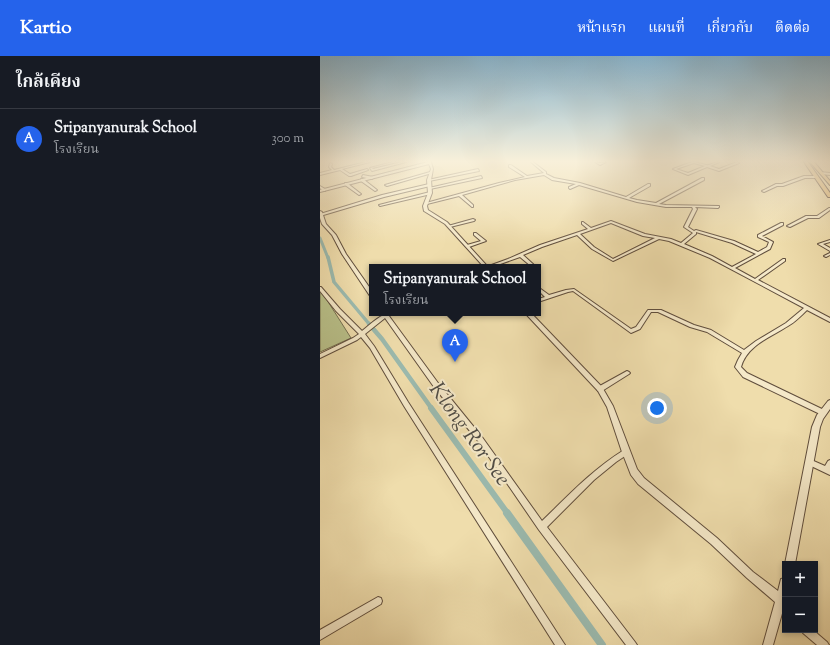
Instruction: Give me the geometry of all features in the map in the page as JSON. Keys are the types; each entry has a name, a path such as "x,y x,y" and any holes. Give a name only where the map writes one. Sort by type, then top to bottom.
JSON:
{"street":[{"path":"354,189 360,194"},
{"path":"369,291 344,254 334,235 324,224 320,214 408,189"},
{"path":"430,189 430,193 425,208 426,211 443,220 450,226 484,264"},
{"path":"427,203 481,189"},
{"path":"597,189 626,198 657,204 693,207 703,207 709,205 718,207"},
{"path":"626,198 641,189"},
{"path":"657,204 683,189"},
{"path":"380,206 430,193"},
{"path":"460,195 472,206"},
{"path":"693,207 695,209 686,227 736,244 757,253"},
{"path":"789,226 808,217 818,217 830,209"},
{"path":"450,226 473,220"},
{"path":"495,264 610,222 644,235 670,240 711,257 830,320"},
{"path":"583,223 591,229"},
{"path":"732,268 757,253 769,248 771,244 759,236 782,224"},
{"path":"682,245 692,236 695,231"},
{"path":"468,246 484,241 476,234"},
{"path":"578,234 593,248 612,260 658,238"},
{"path":"830,241 820,244 830,250"},
{"path":"520,255 531,264"},
{"path":"755,281 784,260"},
{"path":"320,288 338,310 363,333 406,404 560,645"},
{"path":"541,300 566,291 574,290 631,331 638,328 650,311 659,311 692,326 709,331 745,353"},
{"path":"541,291 548,297"},
{"path":"808,308 790,323 762,338 745,353 738,366 743,373 822,412"},
{"path":"320,356 342,346 363,333 384,316 436,385 480,439 542,527 632,645"},
{"path":"531,316 600,390 610,406 634,472 644,484 714,541 782,607 768,645"},
{"path":"600,390 628,373"},
{"path":"791,561 816,427 822,412 830,403"},
{"path":"542,527 575,492 611,462 626,452"},
{"path":"809,462 829,471 830,463"},
{"path":"320,635 378,601"},
{"path":"810,633 824,645"}],"green space":[{"path":"320,289 351,338 320,352"}],"waterway":[{"name":"Klong Ror See","path":"320,238 328,258"},
{"name":"Klong Ror See","path":"328,257 334,282 370,325"},
{"name":"Klong Ror See","path":"369,324 382,339 432,409"},
{"name":"Klong Ror See","path":"431,408 508,514"},
{"name":"Klong Ror See","path":"507,513 602,645"}],"place":[{"name":"Sripanyanurak School","path":"455,362"}]}
